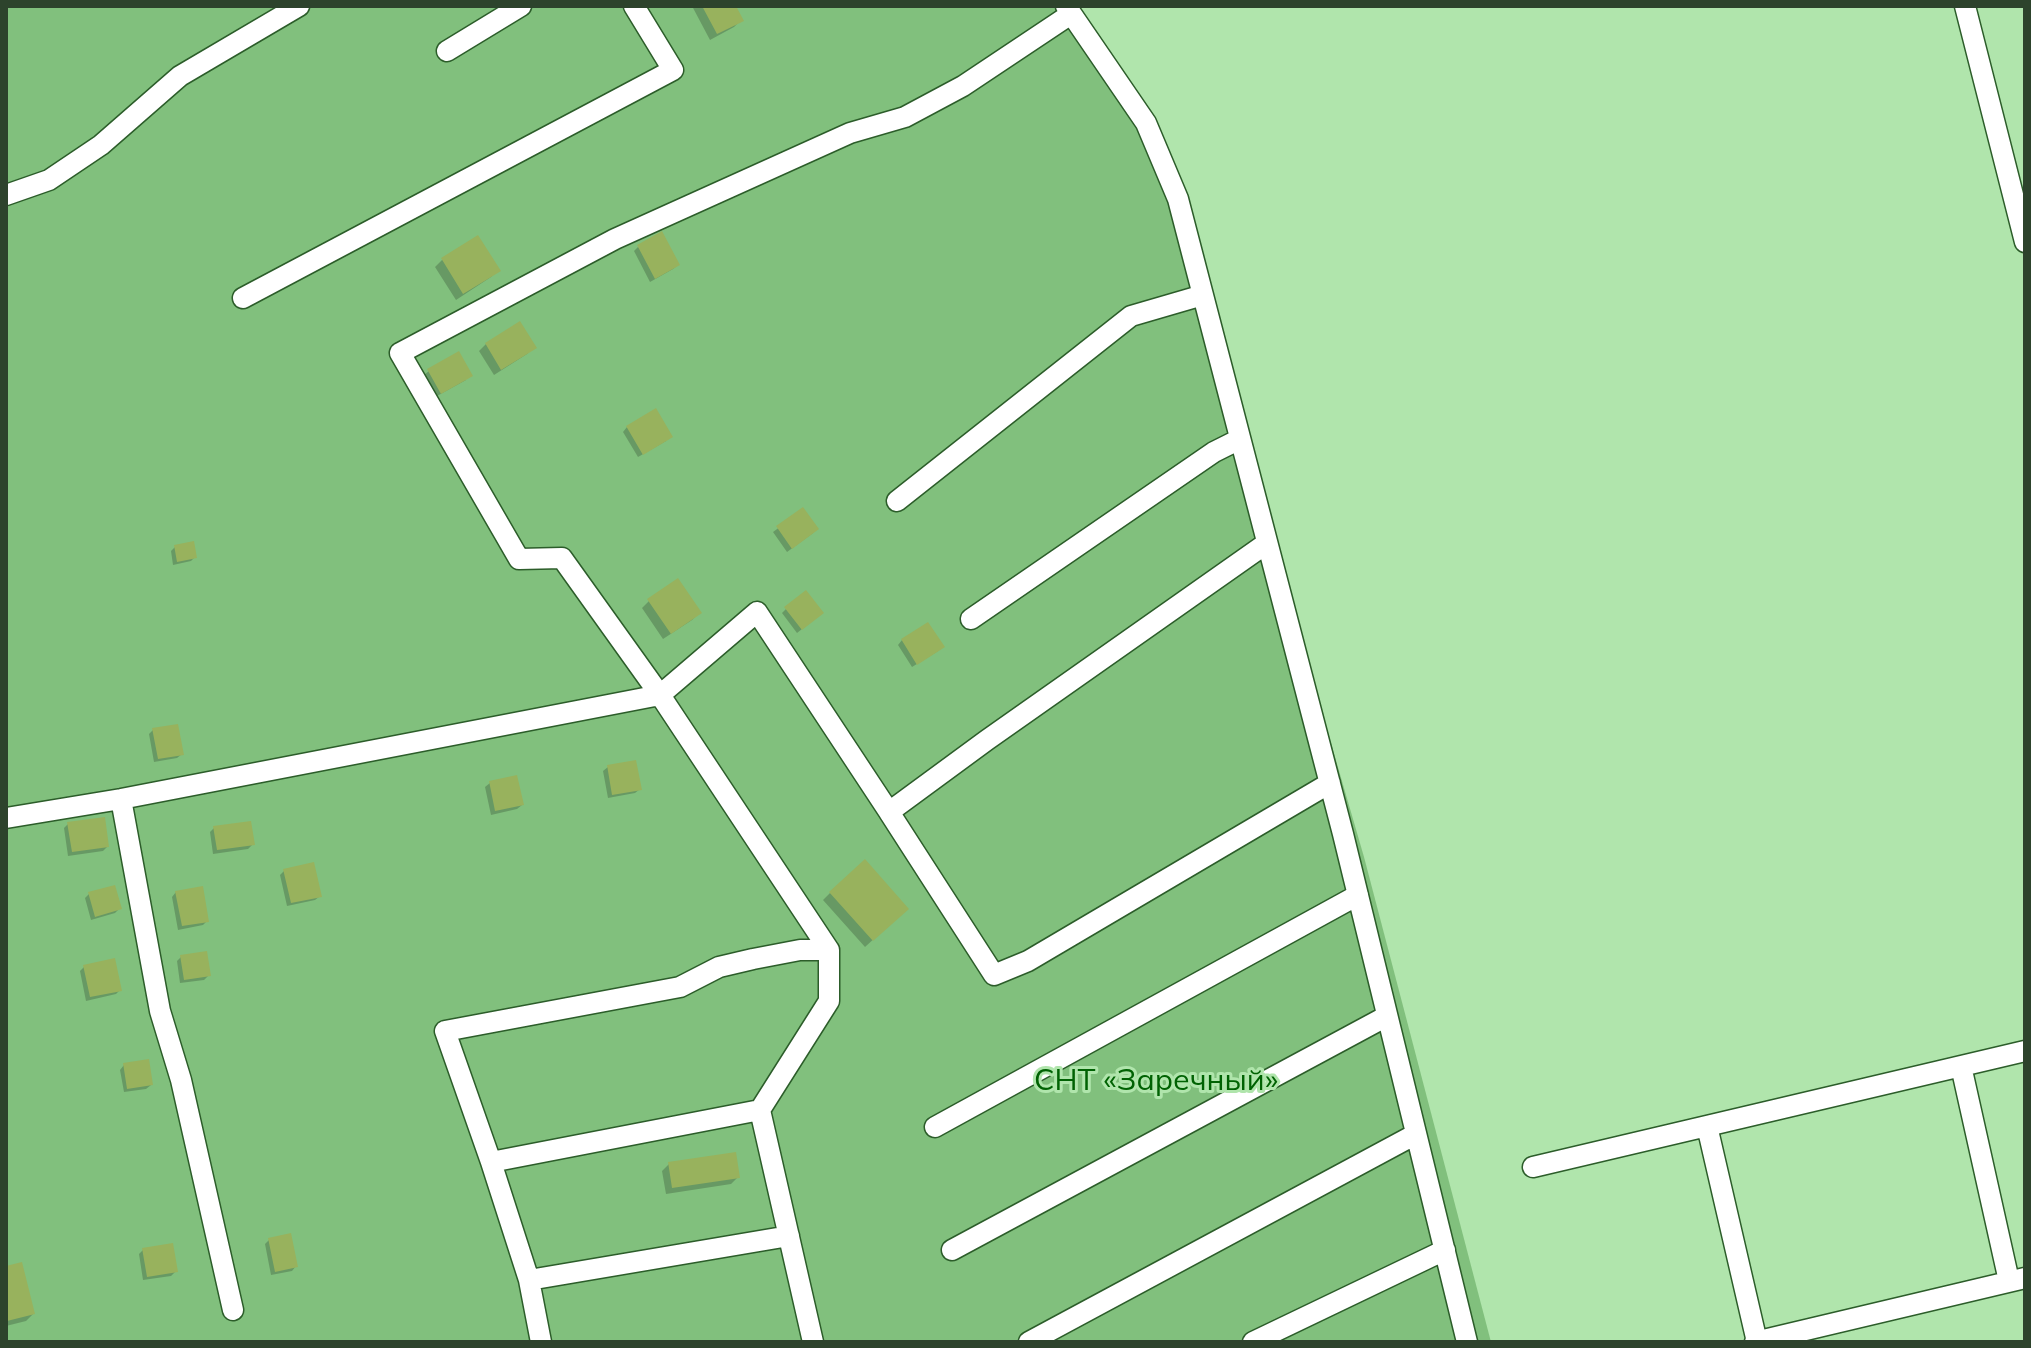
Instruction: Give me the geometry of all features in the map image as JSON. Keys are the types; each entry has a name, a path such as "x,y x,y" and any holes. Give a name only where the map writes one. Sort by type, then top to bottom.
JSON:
{"street":[{"path":"6,195 49,180 101,145 180,76 299,6"},
{"path":"447,51 521,6"},
{"path":"243,298 673,70 634,6"},
{"path":"1965,6 2025,242"},
{"path":"813,1342 760,1110 829,1001 829,950 660,695 562,558 519,559 400,353 615,239 850,133 905,117 963,86 1068,10 1146,123 1178,199 1330,783 1467,1342"},
{"path":"897,501 1131,316 1203,295"},
{"path":"971,619 1214,452 1240,439"},
{"path":"889,812 1267,543"},
{"path":"6,818 121,799 660,695 757,612 994,975 1028,961 1330,783"},
{"path":"121,799 160,1011 181,1080 233,1310"},
{"path":"935,1127 1358,895"},
{"path":"541,1342 529,1280 445,1031 680,987 719,967 753,959 800,950 829,950"},
{"path":"952,1250 1387,1016"},
{"path":"1533,1167 2025,1051"},
{"path":"1707,1126 1756,1342 2017,1280 1961,1066"},
{"path":"491,1162 760,1110"},
{"path":"1029,1342 1416,1134"},
{"path":"529,1280 789,1236"},
{"path":"1253,1342 1445,1250"}],"green space":[{"name":"СНТ «Заречный»","path":"6,6 1054,6 1160,153 1364,857 1491,1342 6,1342"}],"building":[{"path":"702,6 736,6 744,21 717,34"},
{"path":"662,231 680,265 655,279 637,245"},
{"path":"478,235 501,271 463,294 441,258"},
{"path":"520,321 537,348 501,370 485,343"},
{"path":"459,351 473,376 441,394 427,369"},
{"path":"656,408 673,437 643,455 626,426"},
{"path":"803,507 819,529 792,549 776,526"},
{"path":"194,541 197,558 177,562 174,545"},
{"path":"678,578 702,613 671,634 647,599"},
{"path":"806,590 824,613 802,630 784,607"},
{"path":"928,622 945,647 917,665 901,639"},
{"path":"178,724 184,755 158,759 152,728"},
{"path":"636,760 642,790 612,795 607,765"},
{"path":"517,775 524,805 495,811 489,781"},
{"path":"105,817 109,847 72,852 67,822"},
{"path":"251,821 255,845 217,850 213,826"},
{"path":"865,859 909,909 873,941 829,892"},
{"path":"314,862 322,897 291,903 283,869"},
{"path":"115,885 122,909 95,917 88,892"},
{"path":"203,886 209,922 182,926 175,891"},
{"path":"207,951 211,976 184,980 180,955"},
{"path":"115,958 122,991 90,997 83,965"},
{"path":"149,1059 153,1085 127,1089 123,1063"},
{"path":"736,1152 740,1178 672,1188 668,1162"},
{"path":"291,1233 298,1267 275,1272 268,1238"},
{"path":"173,1243 178,1272 147,1277 142,1248"},
{"path":"22,1262 35,1314 7,1321 6,1266"}]}
